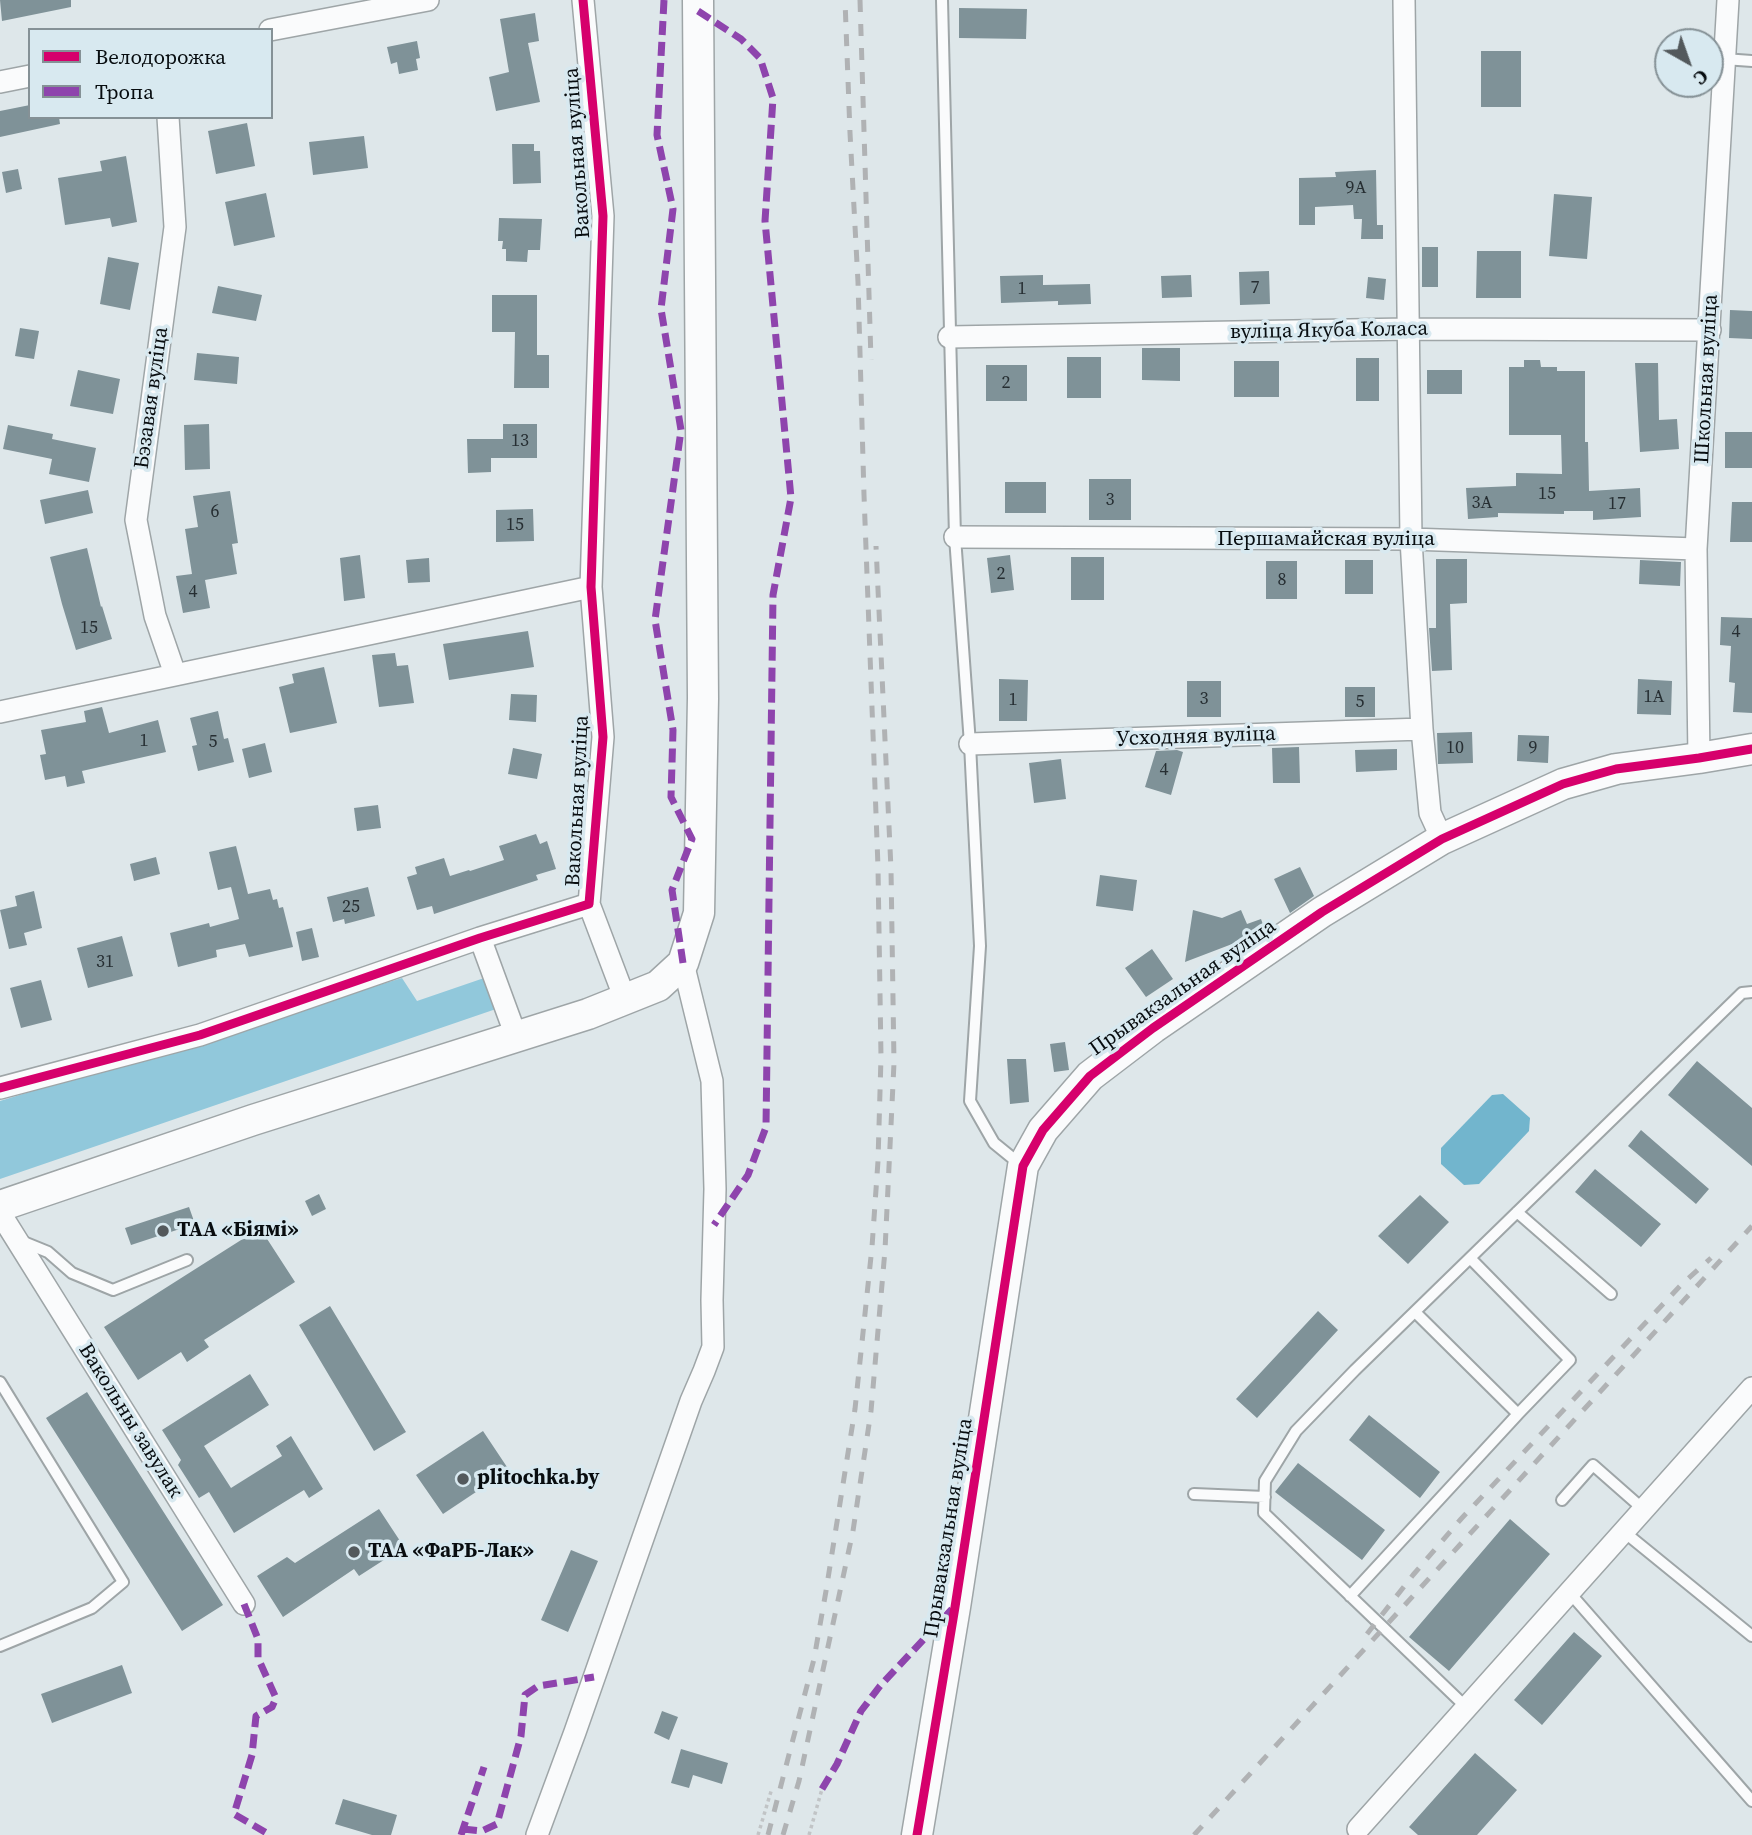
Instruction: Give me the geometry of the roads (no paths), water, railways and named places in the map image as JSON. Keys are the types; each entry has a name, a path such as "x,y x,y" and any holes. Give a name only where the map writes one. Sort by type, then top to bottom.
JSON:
{"main road":[{"path":"0,1206 253,1120 588,1014 658,986 683,963 699,913 703,711 698,0"},
{"name":"Прывакзальная вуліца","path":"916,1835 953,1620 1023,1166 1043,1130 1090,1076 1153,1028 1322,912 1442,839 1563,784 1616,769 1752,749"}],"street":[{"path":"273,29 428,0"},
{"name":"Вакольная вуліца","path":"0,1088 200,1035 480,938 589,904 603,737 591,586 603,216 583,0"},
{"path":"1404,0 1411,540 1422,729 1430,813 1442,839"},
{"name":"Школьная вуліца","path":"1724,59 1728,0"},
{"path":"0,82 28,76"},
{"name":"Школьная вуліца","path":"1699,758 1696,549 1722,98"},
{"name":"Бэзавая вуліца","path":"168,119 175,227 136,520 155,616 175,674"},
{"name":"вуліца Якуба Коласа","path":"949,337 1407,329 1710,330"},
{"name":"Першамайская вуліца","path":"955,537 1411,540 1696,549"},
{"path":"0,712 591,586"},
{"name":"Усходняя вуліца","path":"970,744 1422,729"},
{"path":"589,904 625,999"},
{"path":"480,938 516,1036"},
{"path":"537,1835 691,1401 713,1348 715,1189 712,1081 683,963"},
{"name":"Вакольны завулак","path":"0,1213 244,1604"},
{"path":"1361,1832 1466,1707 1752,1388"}],"lane":[{"path":"942,0 955,537 970,744 980,946 970,1101 994,1143 1023,1166"},
{"path":"1724,59 1752,61"},
{"path":"1466,1707 1264,1513 1265,1481 1296,1431 1355,1370 1742,993 1752,992"},
{"path":"1517,1212 1611,1294"},
{"path":"16,1238 48,1252 72,1273 113,1290 187,1260"},
{"path":"1350,1596 1570,1360 1470,1258"},
{"path":"1415,1312 1518,1414"},
{"path":"0,1382 123,1582 92,1608 0,1646"},
{"path":"1562,1500 1592,1465 1643,1509"},
{"path":"1194,1494 1265,1497"},
{"path":"1623,1531 1752,1636"},
{"path":"1569,1592 1752,1801"}],"railway":[{"path":"768,1835 814,1659 826,1591 855,1409 878,1161 881,1057 878,867 858,282 845,0"},
{"path":"860,0 871,360"},
{"path":"783,1835 799,1781 853,1531 871,1411 885,1250 894,1063 891,869 876,546"},
{"path":"1194,1835 1752,1226"},
{"path":"1367,1634 1461,1519 1681,1285 1711,1258"}],"place":[{"name":"ТАА «Біямі»","path":"163,1231"},
{"name":"plitochka.by","path":"463,1479"},
{"name":"ТАА «ФаРБ-Лак»","path":"354,1552"}]}
